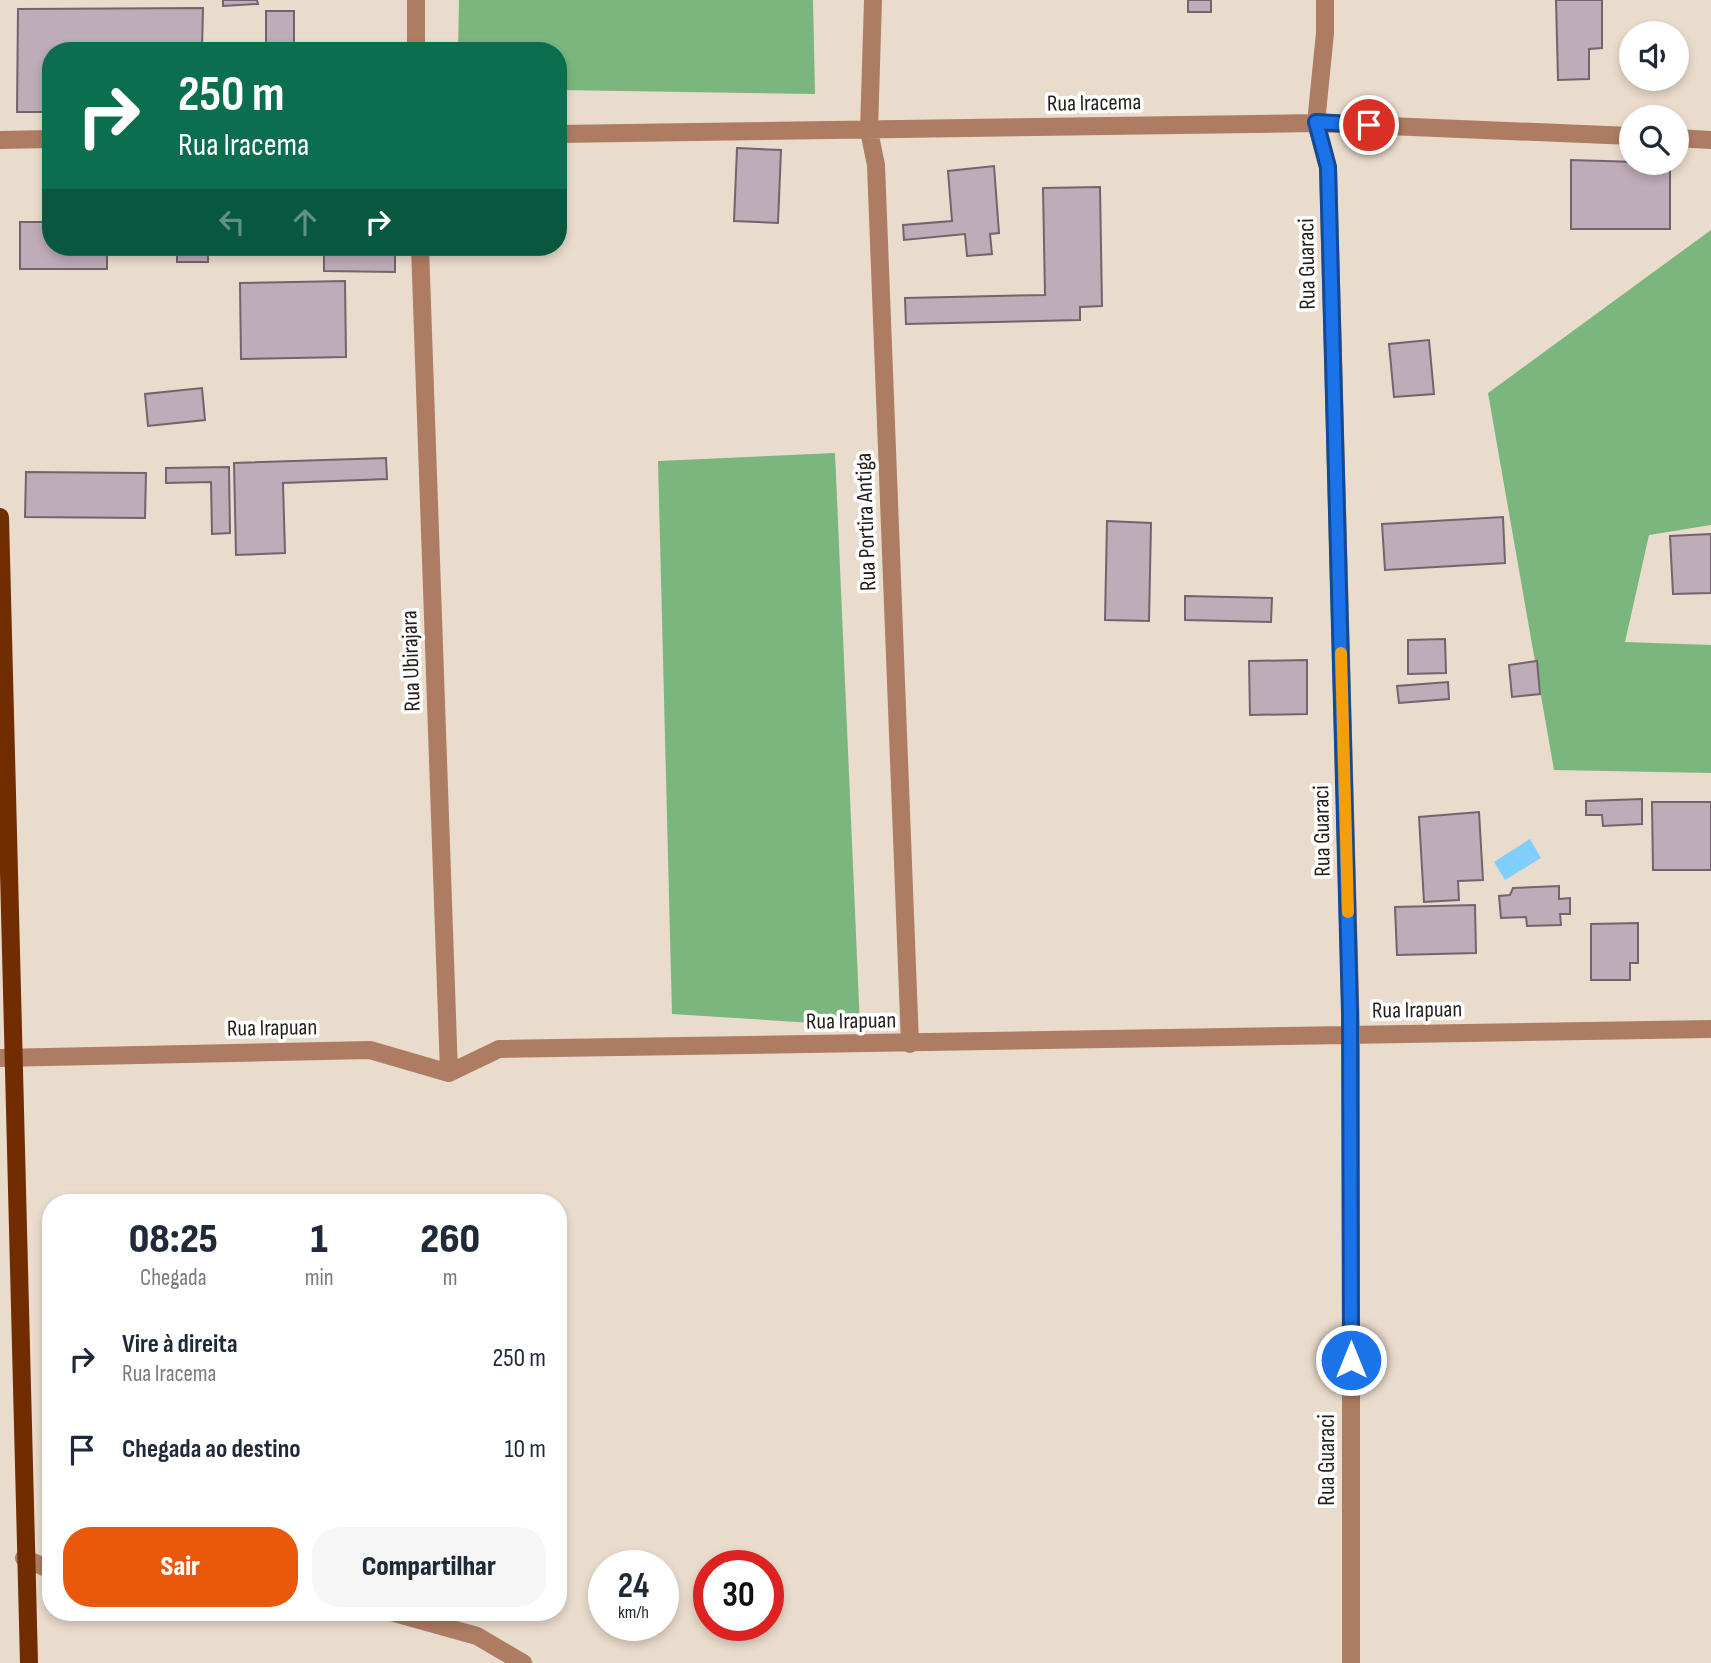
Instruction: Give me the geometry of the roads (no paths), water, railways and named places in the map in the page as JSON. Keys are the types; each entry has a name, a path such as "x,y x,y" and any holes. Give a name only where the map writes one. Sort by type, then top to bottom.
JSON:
{"main road":[{"path":"0,517 8,1057 29,1663"}],"street":[{"path":"416,0 416,42"},
{"name":"Rua Portira Antiga","path":"873,0 869,131 876,165 910,1044"},
{"name":"Rua Guaraci","path":"1325,0 1316,122 1328,167 1351,1035 1351,1663"},
{"name":"Rua Iracema","path":"567,134 1316,122 1619,135"},
{"path":"0,140 42,139"},
{"path":"1689,139 1711,140"},
{"name":"Rua Ubirajara","path":"420,256 449,1073"},
{"name":"Rua Irapuan","path":"8,1057 370,1050 449,1073 499,1049 1711,1029"},
{"path":"24,1558 42,1566"},
{"path":"423,1621 477,1636 523,1663"}],"water":[{"path":"1530,839 1541,858 1505,880 1494,862"}]}
